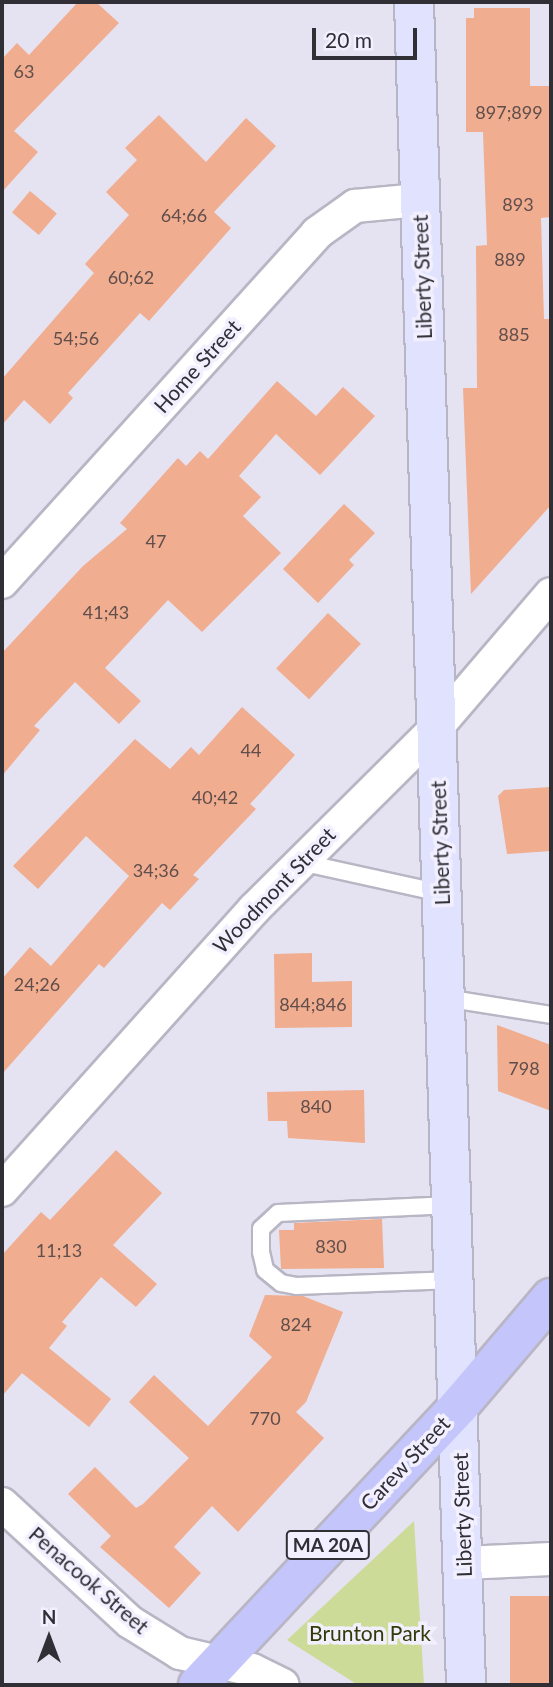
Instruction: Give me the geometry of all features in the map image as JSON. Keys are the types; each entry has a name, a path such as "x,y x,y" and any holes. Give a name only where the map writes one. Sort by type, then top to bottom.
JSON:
{"main road":[{"name":"Liberty Street","path":"414,2 466,1685"},
{"name":"Carew Street","path":"204,1679 458,1406 551,1298"}],"street":[{"name":"Home Street","path":"2,582 317,233 355,206 419,200"},
{"name":"Woodmont Street","path":"2,1190 300,862 437,727 551,594"},
{"name":"Penacook Street","path":"2,1504 130,1622 180,1653 204,1679 283,1685"},
{"path":"463,1563 551,1559"}],"lane":[{"path":"300,862 442,893"},
{"path":"446,998 551,1015"},
{"path":"452,1205 278,1213 261,1229 261,1252 265,1270 281,1283 296,1286 455,1280"}],"green space":[{"name":"Brunton Park","path":"414,1521 424,1685 358,1685 287,1640"}],"building":[{"path":"78,2 96,2 119,23 14,131 38,152 2,192 2,59 17,43 29,55"},
{"path":"474,8 530,8 530,86 551,86 551,217 541,218 544,319 551,319 551,505 471,594 463,388 477,388 476,246 487,245 483,132 466,132 466,18 474,18"},
{"path":"159,115 206,162 246,118 276,146 214,212 231,228 149,321 140,313 68,393 73,398 50,424 24,400 2,425 2,379 94,273 85,264 129,215 106,192 137,160 125,148"},
{"path":"30,191 57,213 39,235 12,212"},
{"path":"277,381 316,416 343,387 375,416 320,475 276,434 239,476 261,497 243,516 281,553 202,632 168,600 105,668 141,701 119,724 75,682 34,726 40,730 2,776 2,653 83,566 127,529 120,523 178,458 186,466 200,451 208,459"},
{"path":"344,504 375,533 349,560 354,565 318,603 283,569"},
{"path":"328,613 361,644 309,699 276,669"},
{"path":"242,707 295,755 250,804 256,809 193,875 199,879 170,910 162,903 104,968 99,964 2,1074 2,979 30,947 51,966 129,876 86,836 38,889 13,866 135,739 170,769 191,747 199,755"},
{"path":"551,787 551,851 507,854 498,796 504,790"},
{"path":"312,953 312,982 352,981 352,1027 275,1028 274,954"},
{"path":"497,1025 551,1045 551,1111 498,1091"},
{"path":"364,1090 365,1143 288,1138 287,1121 268,1121 267,1092"},
{"path":"116,1150 162,1193 113,1245 157,1284 136,1307 101,1277 62,1322 67,1326 49,1348 111,1399 89,1427 22,1373 2,1396 2,1255 41,1212 50,1220"},
{"path":"382,1219 384,1268 281,1269 279,1230 294,1230 294,1223"},
{"path":"265,1295 303,1296 343,1312 306,1402 296,1412 324,1438 238,1532 212,1506 174,1547 201,1573 169,1608 100,1547 111,1536 68,1494 95,1467 136,1508 189,1458 129,1402 154,1375 208,1426 272,1357 249,1336"},
{"path":"510,1596 551,1596 551,1685 510,1685"}]}
